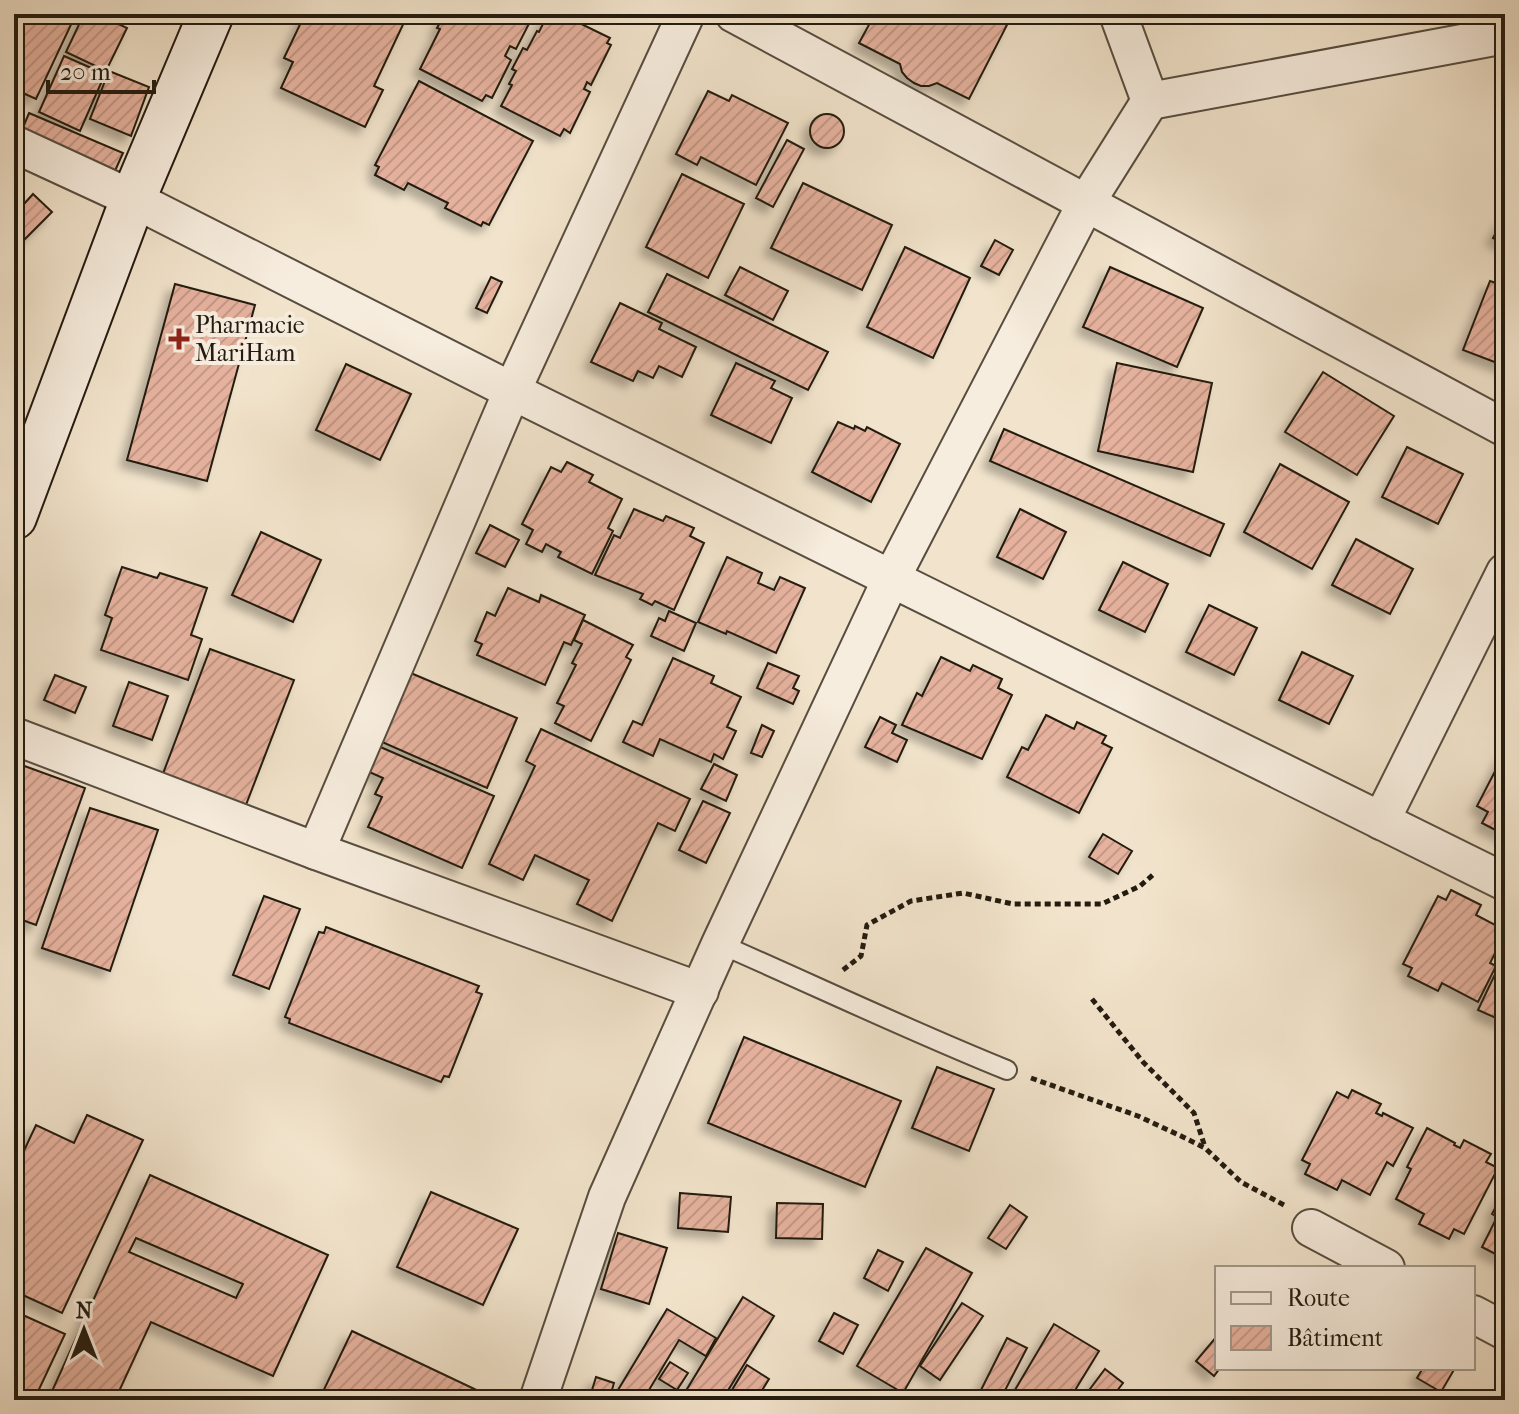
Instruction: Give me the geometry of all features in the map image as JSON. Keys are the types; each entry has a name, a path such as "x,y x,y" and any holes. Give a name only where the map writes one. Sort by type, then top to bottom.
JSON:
{"street":[{"path":"14,517 133,199 211,14"},
{"path":"316,851 512,391 686,14"},
{"path":"734,14 1505,428"},
{"path":"1118,14 1150,101"},
{"path":"538,1400 607,1197 720,944 891,579 1086,203 1150,101 1505,35"},
{"path":"14,144 133,199 512,391 1505,882"},
{"path":"1381,821 1505,572"},
{"path":"14,736 316,851 700,991"},
{"path":"1311,1228 1382,1266"},
{"path":"1475,1315 1505,1331"}],"lane":[{"path":"720,944 941,1044 1007,1070"}],"path":[{"path":"819,987 861,956 867,925 911,901 963,893 1013,904 1102,904 1140,886 1155,873"},
{"path":"1092,999 1143,1062 1194,1113 1205,1148"},
{"path":"1007,1070 1138,1116 1205,1148 1241,1182 1300,1215 1311,1228"}],"building":[{"path":"14,14 76,14 36,99 14,89"},
{"path":"84,14 97,14 127,28 106,71 66,52"},
{"path":"305,14 408,14 374,86 383,90 365,127 281,88 293,62 284,58"},
{"path":"445,14 534,14 516,49 510,46 505,56 511,60 492,98 486,95 482,101 420,69"},
{"path":"548,14 561,14 610,38 607,43 611,45 591,85 587,82 584,89 590,92 570,133 564,129 560,136 501,106 512,85 509,84 516,71 512,69"},
{"path":"883,14 987,14 1007,25 969,99 937,83 921,86 914,83 902,72 900,64 859,43 871,21 877,24"},
{"path":"64,56 105,74 80,131 39,112"},
{"path":"109,71 149,87 131,136 90,119"},
{"path":"419,81 533,141 489,225 483,222 481,226 445,208 448,203 408,183 404,190 375,175 379,167 375,165"},
{"path":"708,91 729,101 732,95 788,123 756,185 701,157 697,165 676,154"},
{"path":"29,113 123,153 110,182 17,142"},
{"path":"827,114 839,119 844,131 839,143 827,148 815,143 810,131 815,119"},
{"path":"787,140 804,149 773,207 756,198"},
{"path":"682,174 744,204 708,278 646,247"},
{"path":"803,183 892,225 862,290 771,248"},
{"path":"33,194 52,212 18,246 14,242 14,215"},
{"path":"1505,216 1505,244 1493,238"},
{"path":"995,240 1013,250 999,275 981,266"},
{"path":"905,247 970,278 933,358 867,327"},
{"path":"740,267 788,291 773,320 725,295"},
{"path":"1110,267 1203,308 1177,367 1083,327"},
{"path":"667,274 828,352 808,390 648,312"},
{"path":"491,277 502,282 487,313 476,308"},
{"path":"1490,281 1505,286 1505,366 1463,350"},
{"path":"175,284 255,305 207,481 127,460"},
{"path":"620,303 662,323 659,329 696,347 682,377 659,366 653,378 638,371 633,381 591,362"},
{"path":"736,363 775,381 771,388 792,398 771,443 711,415"},
{"path":"1117,363 1212,383 1193,472 1098,451"},
{"path":"346,364 411,394 380,460 316,430"},
{"path":"1323,372 1394,416 1357,475 1285,432"},
{"path":"838,422 865,431 867,427 900,444 871,502 812,472"},
{"path":"1004,429 1224,524 1210,556 990,461"},
{"path":"1407,447 1463,474 1438,524 1382,497"},
{"path":"567,462 593,475 589,482 622,499 608,528 613,531 592,574 558,557 561,552 546,544 542,552 526,544 533,530 522,524 551,467 561,472"},
{"path":"1280,464 1349,502 1312,569 1244,532"},
{"path":"634,509 663,521 666,516 694,528 690,536 704,543 674,610 655,601 652,605 640,599 643,594 595,575 614,535 620,538"},
{"path":"1020,509 1066,532 1043,579 997,557"},
{"path":"490,525 519,540 505,567 476,553"},
{"path":"261,532 321,560 293,622 232,595"},
{"path":"1356,539 1413,569 1390,614 1332,585"},
{"path":"727,557 762,573 758,583 774,590 780,577 805,588 776,653 698,622"},
{"path":"1123,562 1168,584 1145,632 1099,610"},
{"path":"122,567 157,578 160,573 207,588 191,635 202,639 188,680 101,650 112,618 105,615"},
{"path":"508,588 539,602 541,595 585,615 571,645 564,642 545,685 477,655 482,644 475,641 487,612 495,616"},
{"path":"1209,605 1257,628 1234,675 1186,652"},
{"path":"669,611 696,623 684,651 651,636 659,618 665,621"},
{"path":"583,620 633,645 626,657 631,660 591,741 555,723 564,706 557,703 576,665 572,663 582,644 574,640"},
{"path":"210,649 294,680 244,810 161,779"},
{"path":"1302,652 1353,676 1329,724 1279,700"},
{"path":"941,657 970,671 973,665 1002,679 998,688 1012,695 982,759 902,725 917,693 922,696"},
{"path":"673,658 714,676 711,683 741,697 727,727 736,731 723,759 714,754 711,762 660,739 653,756 623,742 633,721 642,725"},
{"path":"768,663 799,676 793,688 799,691 793,704 757,688"},
{"path":"406,671 517,718 487,788 382,742"},
{"path":"55,675 86,687 75,713 44,700"},
{"path":"129,682 168,696 152,740 113,726"},
{"path":"1046,715 1074,729 1077,722 1106,736 1102,743 1112,748 1079,813 1007,777 1022,747 1028,750"},
{"path":"880,717 896,725 892,733 907,740 897,762 865,747"},
{"path":"762,725 774,731 762,757 751,753"},
{"path":"541,729 690,799 675,831 658,823 612,921 577,904 589,880 535,855 523,880 489,864 535,766 526,761"},
{"path":"378,746 494,796 462,868 368,827 382,797 375,794 383,778 367,771"},
{"path":"1505,752 1505,835 1482,823 1488,812 1477,806"},
{"path":"19,764 85,788 36,925 14,917 14,778"},
{"path":"714,764 737,775 726,801 701,789"},
{"path":"703,801 730,813 706,863 679,850"},
{"path":"90,808 158,830 110,971 42,948"},
{"path":"1103,834 1132,851 1118,874 1089,857"},
{"path":"1451,890 1481,905 1476,915 1505,930 1490,963 1496,966 1478,1002 1442,983 1438,991 1408,976 1412,968 1403,964 1438,896 1446,900"},
{"path":"264,896 300,909 269,989 233,975"},
{"path":"326,927 479,986 476,992 482,994 449,1077 444,1076 441,1082 289,1023 290,1019 285,1017 319,932 324,933"},
{"path":"1497,970 1505,973 1505,1022 1478,1010"},
{"path":"744,1037 901,1101 865,1187 708,1123"},
{"path":"937,1067 994,1089 969,1151 912,1128"},
{"path":"1352,1090 1381,1104 1376,1113 1382,1116 1383,1113 1413,1128 1393,1166 1387,1162 1370,1195 1342,1180 1337,1190 1305,1174 1310,1164 1302,1160 1337,1092 1348,1098"},
{"path":"87,1115 143,1140 62,1313 14,1291 14,1172 36,1125 74,1143"},
{"path":"1427,1128 1460,1148 1464,1140 1491,1154 1486,1162 1498,1168 1464,1234 1454,1229 1449,1239 1419,1224 1424,1214 1396,1199 1411,1169 1407,1167"},
{"path":"150,1175 328,1255 273,1376 151,1322 115,1400 48,1400","holes":["136,1238 243,1284 236,1298 129,1252"]},
{"path":"1505,1190 1505,1259 1482,1247 1497,1217 1492,1214"},
{"path":"431,1192 518,1229 483,1305 397,1267"},
{"path":"680,1193 731,1197 728,1232 678,1228"},
{"path":"777,1203 823,1204 822,1239 776,1238"},
{"path":"1010,1205 1027,1217 1006,1249 988,1238"},
{"path":"618,1233 667,1248 649,1304 601,1289"},
{"path":"926,1248 972,1273 903,1393 857,1366"},
{"path":"878,1250 903,1262 888,1291 864,1278"},
{"path":"743,1297 774,1316 722,1400 694,1400 684,1394"},
{"path":"962,1303 983,1316 940,1380 920,1366"},
{"path":"667,1309 716,1338 706,1356 679,1340 643,1400 635,1400 618,1390"},
{"path":"14,1311 65,1334 34,1400 14,1400"},
{"path":"834,1313 858,1325 843,1354 819,1341"},
{"path":"1054,1324 1099,1351 1069,1400 1009,1400"},
{"path":"352,1331 485,1394 482,1400 319,1400"},
{"path":"1007,1338 1027,1348 1000,1400 995,1400 980,1392"},
{"path":"1215,1338 1215,1370 1218,1370 1214,1376 1196,1361"},
{"path":"670,1362 688,1373 677,1390 659,1379"},
{"path":"747,1365 769,1379 756,1400 748,1400 732,1390"},
{"path":"1105,1369 1123,1383 1110,1400 1105,1400 1090,1389"},
{"path":"1422,1370 1454,1370 1441,1392 1417,1378"},
{"path":"596,1377 614,1383 609,1400 589,1400"}],"place":[{"name":"Pharmacie MariHam","path":"179,339"}]}
